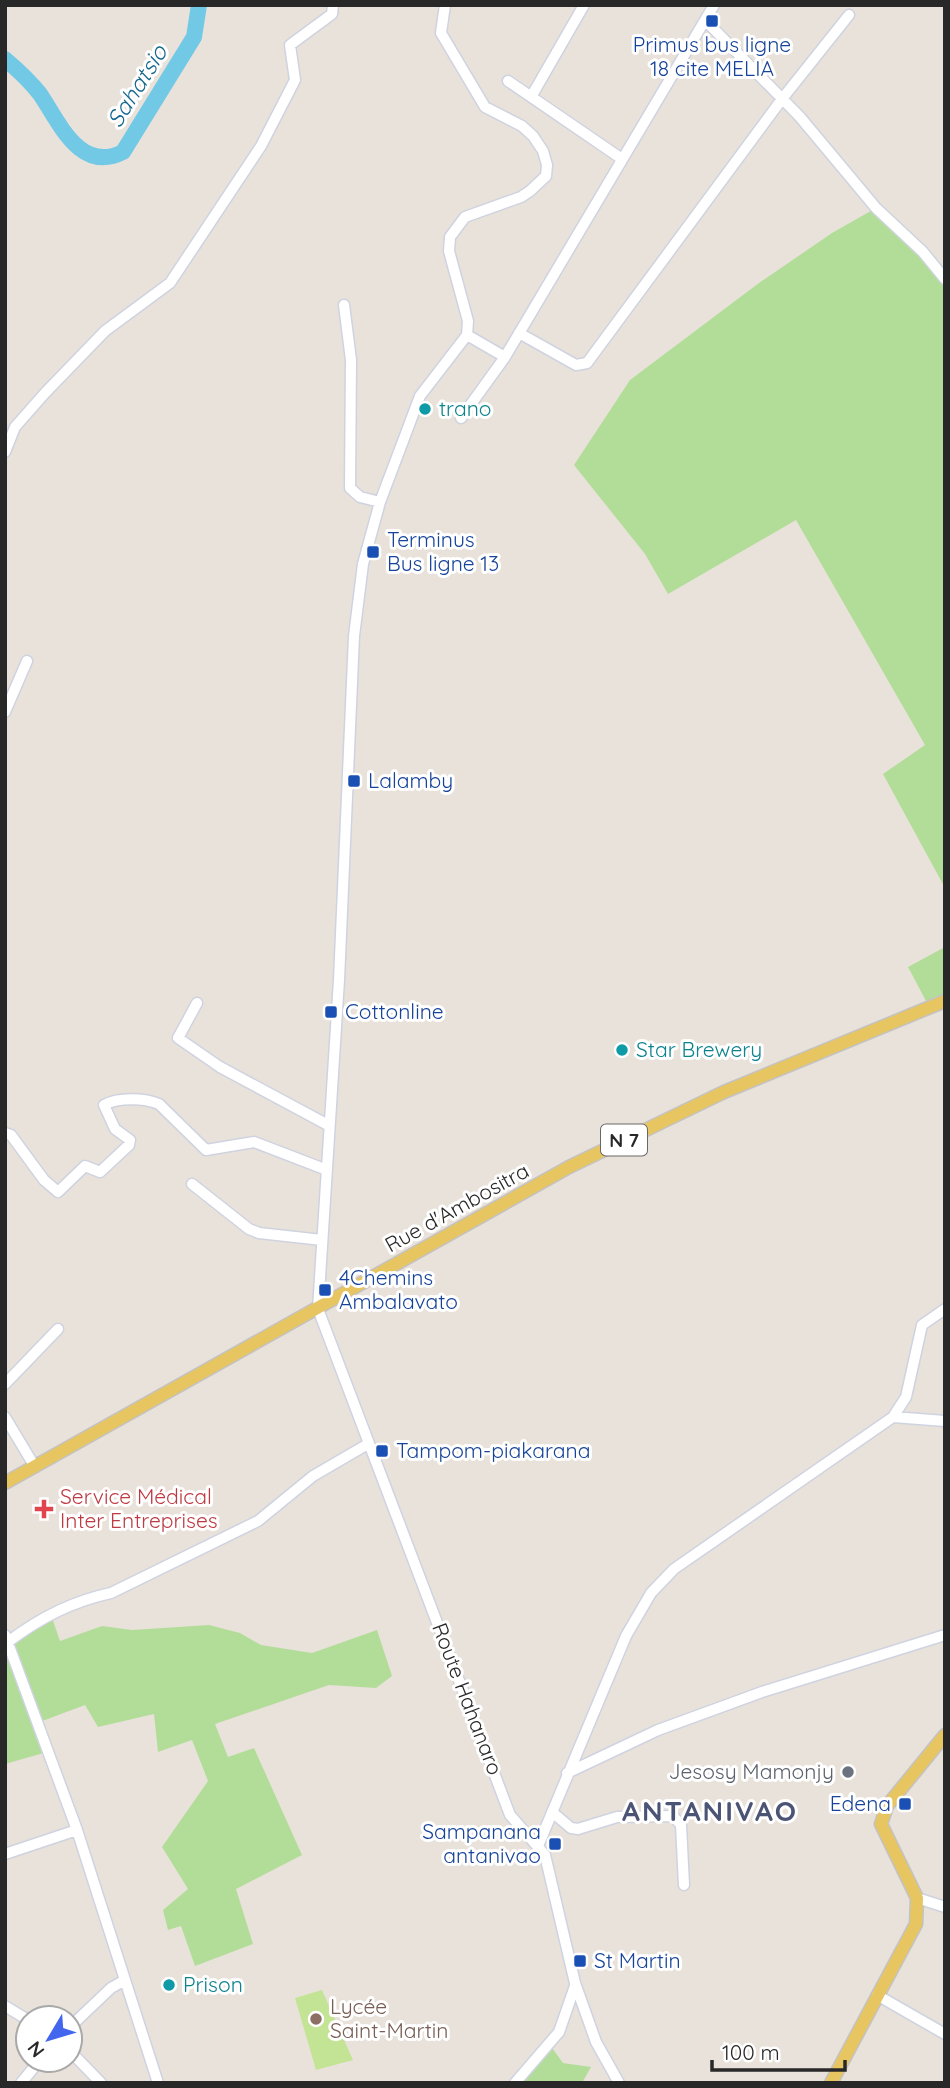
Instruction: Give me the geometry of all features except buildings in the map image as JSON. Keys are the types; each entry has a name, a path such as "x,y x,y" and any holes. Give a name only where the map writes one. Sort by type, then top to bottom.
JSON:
{"main road":[{"name":"Rue d'Ambositra","path":"5,1483 569,1167 664,1119 786,1065 945,1001"},
{"path":"831,2083 916,1924 917,1898 881,1825 887,1806 945,1735"}],"street":[{"path":"5,452 15,427 105,331 170,284 261,146 295,80 290,45 332,14 333,5"},
{"path":"317,1309 339,979 354,636 363,564 380,502 419,396 467,335 468,321 449,251 450,237 465,217 521,197 546,176 544,151 533,136 522,126 485,107 440,33 445,5"},
{"path":"531,97 584,5"},
{"path":"461,418 505,357 714,5"},
{"path":"519,332 576,365 587,363 782,99 849,15"},
{"path":"705,20 782,99 876,208 922,252 945,279"},
{"path":"508,81 622,159"},
{"path":"344,305 351,360 350,488 360,497 380,502"},
{"path":"467,335 505,357"},
{"path":"5,712 27,661"},
{"path":"197,1003 178,1038 220,1067 328,1125"},
{"path":"5,1133 11,1135 44,1180 58,1192 78,1170 85,1167 100,1172 129,1145 130,1140 116,1129 104,1105 111,1101 150,1100 159,1104 206,1150 254,1142 327,1170"},
{"path":"192,1184 249,1229 259,1233 322,1240"},
{"name":"Route Hahanaro","path":"317,1309 510,1815 545,1855 575,1983 596,2042 619,2083"},
{"path":"538,1846 626,1636 651,1593 674,1569 893,1417 906,1396 922,1325 945,1309"},
{"path":"5,1384 58,1329"},
{"path":"5,1417 35,1467"},
{"path":"893,1417 945,1421"},
{"path":"159,2083 77,1830 7,1638 85,1599 111,1593 258,1521 313,1476 368,1444"},
{"path":"567,1773 658,1730 762,1692 945,1635"},
{"path":"552,1812 571,1828 578,1829 617,1817 673,1816 681,1825 684,1885"},
{"path":"5,1854 77,1830"},
{"path":"917,1898 945,1907"},
{"path":"84,2014 111,1988 125,1980"},
{"path":"516,2083 559,2032 575,1983"},
{"path":"877,1995 945,2034"},
{"path":"84,2065 101,2083"}],"green space":[{"path":"876,208 945,277 945,888 883,774 925,745 796,520 668,594 645,554 574,465 630,380 759,283 832,233"},
{"path":"945,947 945,994 926,1001 908,967"},
{"path":"51,1615 60,1641 102,1626 132,1630 209,1625 240,1633 261,1645 312,1653 377,1630 392,1676 376,1688 329,1685 215,1724 228,1757 254,1748 302,1855 236,1889 253,1944 195,1966 181,1926 168,1930 163,1910 188,1889 162,1847 208,1781 192,1740 158,1752 154,1714 98,1727 85,1705 37,1723 47,1752 5,1764 5,1635 8,1641"},
{"path":"322,1990 353,2060 316,2070 295,1998"},
{"path":"550,2045 563,2063 591,2067 582,2083 515,2083"}],"waterway":[{"name":"Sahatsio","path":"5,59 36,89 72,142 83,151 108,157 123,152 194,37 199,5"}],"place":[{"name":"Primus bus ligne 18 cite MELIA","path":"712,21"},
{"name":"trano","path":"425,409"},
{"name":"Terminus Bus ligne 13","path":"373,552"},
{"name":"Lalamby","path":"354,781"},
{"name":"Cottonline","path":"331,1012"},
{"name":"Star Brewery","path":"622,1050"},
{"name":"4Chemins Ambalavato","path":"325,1290"},
{"name":"Tampom-piakarana","path":"382,1451"},
{"name":"Service Médical Inter Entreprises","path":"44,1509"},
{"name":"Jesosy Mamonjy","path":"848,1772"},
{"name":"Edena","path":"905,1804"},
{"name":"Sampanana antanivao","path":"555,1844"},
{"name":"St Martin","path":"580,1961"},
{"name":"Prison","path":"169,1985"},
{"name":"Lycée Saint-Martin","path":"316,2019"}],"district":[{"name":"ANTANIVAO","path":"710,1811"}]}
